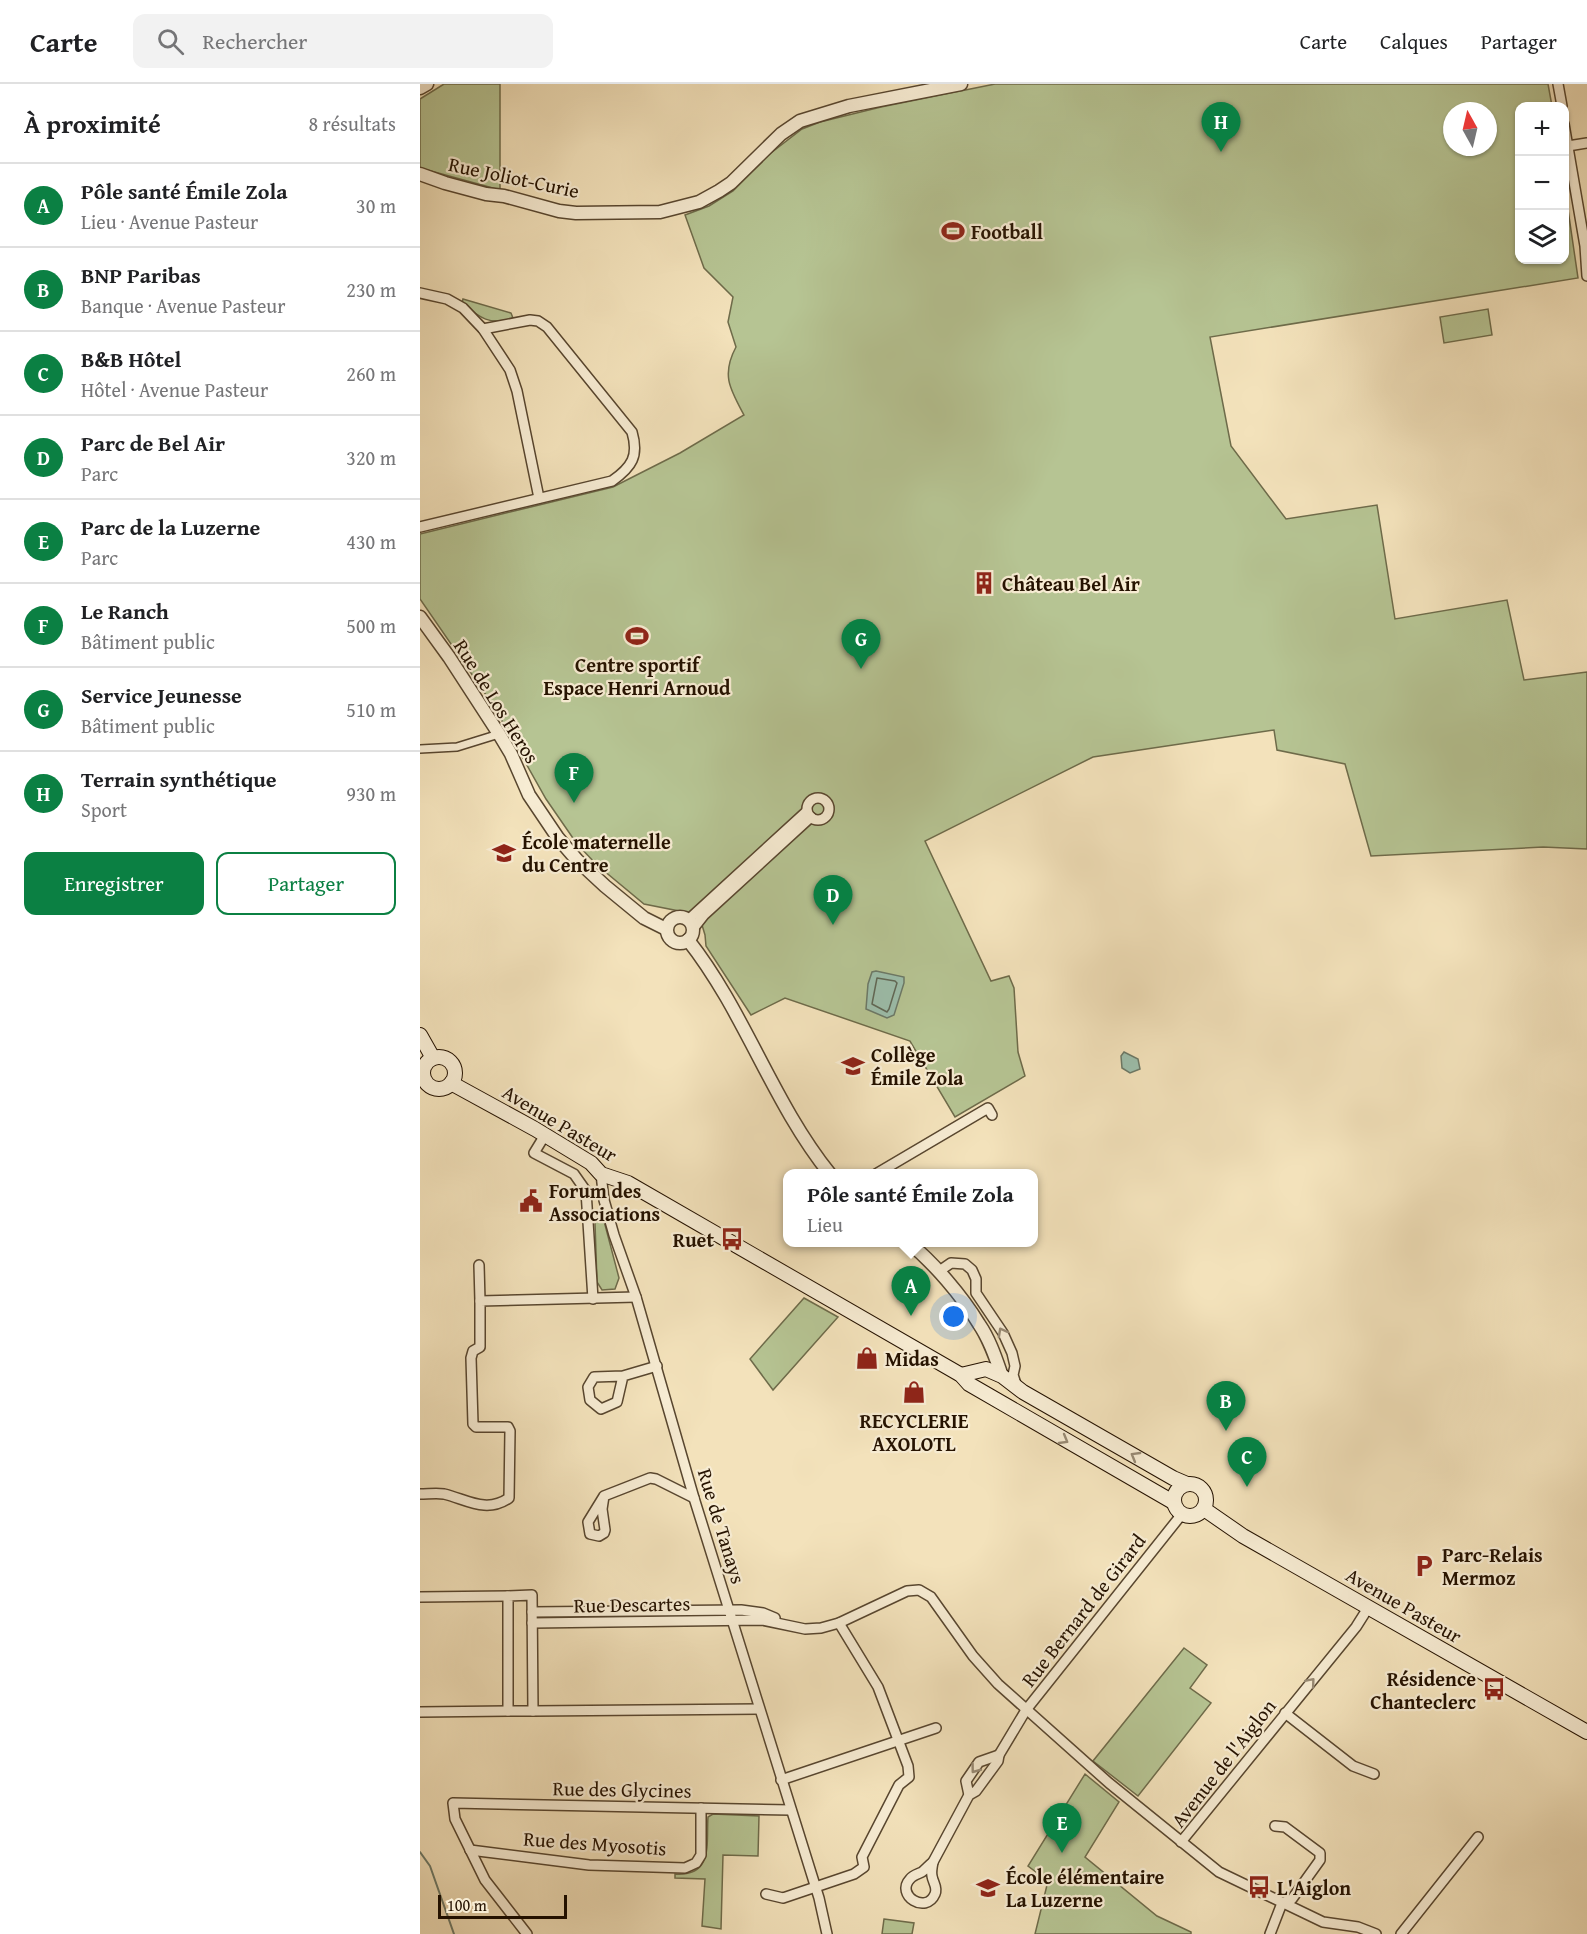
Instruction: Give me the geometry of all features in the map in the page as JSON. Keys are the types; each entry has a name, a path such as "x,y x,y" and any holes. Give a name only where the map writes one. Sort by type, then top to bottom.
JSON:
{"main road":[{"path":"420,1035 433,1058"},
{"path":"444,1057 452,1064 455,1074 447,1087 436,1088 422,1079 426,1064 433,1058 444,1057"},
{"name":"Avenue Pasteur","path":"451,1083 500,1108 545,1135 591,1163 601,1174 628,1183 961,1375 969,1384 1173,1503 1182,1514"},
{"path":"961,1375 986,1370 1002,1376 1115,1445 1187,1484 1197,1485 1204,1492 1206,1502 1204,1509 1195,1516 1182,1514"},
{"path":"1173,1503 1177,1490 1187,1484"},
{"name":"Avenue Pasteur","path":"1204,1509 1243,1536 1587,1732"}],"street":[{"path":"420,88 427,84"},
{"name":"Rue Joliot-Curie","path":"420,174 486,194 504,196 559,211 576,213 660,212 699,202 730,183 781,134 800,121 849,106 961,84"},
{"path":"1558,84 1561,102"},
{"path":"1569,146 1587,143"},
{"path":"1569,152 1585,246 1587,276"},
{"path":"420,293 447,299 463,308 483,329 510,370 517,391 539,498"},
{"path":"420,527 612,481 627,471 636,445 632,432 547,327 538,321 530,320 483,329"},
{"name":"Rue de Los Heros","path":"420,617 499,734 516,764 529,795 553,831 577,860 644,918 666,929 668,938 676,943 690,930"},
{"path":"420,749 457,747 499,734"},
{"path":"690,930 809,814"},
{"path":"666,929 676,918 690,930 794,1124 827,1169"},
{"path":"883,1169 988,1108 992,1115"},
{"path":"545,1135 534,1153 574,1174 586,1191 593,1299"},
{"name":"Rue de Tanays","path":"601,1174 604,1200 657,1366 694,1498 815,1887 827,1934"},
{"path":"913,1247 938,1272 980,1325 1002,1376"},
{"path":"938,1272 951,1263 965,1264 972,1270 976,1279 976,1293 1003,1333 1012,1353 1015,1366 1013,1375 1018,1394 1012,1401 996,1400"},
{"path":"420,1494 443,1494 473,1505 498,1504 509,1498 510,1431 508,1427 477,1427 473,1424 471,1358 473,1351 480,1347 479,1265"},
{"path":"480,1302 636,1297"},
{"path":"980,1370 991,1356 991,1347"},
{"path":"623,1376 657,1366"},
{"path":"604,1496 650,1478 694,1498"},
{"name":"Rue Bernard de Girard","path":"1181,1842 1026,1710 1182,1514"},
{"path":"792,1625 805,1629 821,1628 838,1623 907,1591 919,1590 931,1597 973,1656 1026,1710 999,1755 998,1761 976,1791 969,1795 933,1862 932,1877 935,1894 932,1899 924,1903 914,1902 906,1890 908,1880 933,1862"},
{"path":"420,1597 532,1595 533,1711"},
{"path":"508,1596 508,1711"},
{"name":"Avenue de l'Aiglon","path":"1368,1608 1356,1627 1181,1842 1230,1878 1282,1903 1323,1922 1358,1927 1376,1934"},
{"name":"Rue Descartes","path":"532,1612 753,1611 792,1625"},
{"name":"Rue Descartes","path":"532,1623 762,1620 792,1625"},
{"path":"766,1894 783,1898 854,1874 864,1867 862,1857 899,1785 909,1777 908,1766 878,1687 838,1623"},
{"path":"420,1712 759,1709"},
{"path":"1285,1713 1353,1766 1374,1774"},
{"path":"781,1780 936,1728"},
{"path":"969,1795 966,1781 979,1762 999,1755"},
{"name":"Rue des Glycines","path":"470,1850 455,1819 453,1803 791,1810"},
{"name":"Rue des Myosotis","path":"470,1850 589,1865 685,1868 696,1863 700,1855 701,1808"},
{"path":"1270,1934 1282,1903 1292,1899 1320,1860 1320,1852 1285,1827 1275,1826"},
{"path":"1401,1934 1478,1837"},
{"path":"470,1850 485,1880 527,1934"}],"shaded area":[{"path":"444,84 500,84 500,190 420,168 420,99"},
{"path":"995,84 1548,84 1551,102 1515,102 1515,264 1569,264 1569,216 1578,278 1210,337 1231,446 1286,519 1377,505 1395,619 1507,600 1524,680 1587,672 1587,849 1543,847 1371,856 1345,764 1277,750 1274,730 1093,757 925,841 991,981 1009,976 1014,988 1018,1052 1025,1076 955,1117 910,1041 785,998 751,1015 706,946 699,915 644,904 597,865 577,844 546,799 493,705 420,599 420,534 613,487 680,453 744,415 731,389 728,374 731,357 736,347 728,322 733,297 704,268 685,215 709,206 733,191 767,156 802,129 820,122"},
{"path":"463,299 511,313 513,318 498,321 486,319 462,303"},
{"path":"1488,309 1492,335 1444,343 1440,317"},
{"path":"598,1217 604,1221 619,1278 615,1289 602,1290 597,1282 595,1223"},
{"path":"804,1298 838,1317 773,1390 750,1359"},
{"path":"1184,1648 1207,1665 1190,1688 1211,1703 1138,1796 1093,1761"},
{"path":"1085,1774 1119,1802 1085,1857 1157,1916 1191,1934 1035,1934 1048,1881 1028,1866"},
{"path":"713,1814 759,1816 758,1856 723,1855 721,1929 702,1926 705,1879 675,1878 675,1874 688,1873 696,1870 702,1864 707,1847 708,1817"},
{"path":"884,1919 914,1923 912,1934 882,1934"}],"water":[{"path":"872,972 904,977 894,1015 887,1018 866,1009 868,984"},
{"path":"1124,1052 1138,1059 1140,1069 1130,1073 1122,1068 1121,1056"}],"waterway":[{"path":"420,1852 430,1866 454,1934"}],"place":[{"name":"Terrain synthétique","path":"1221,152"},
{"name":"Football","path":"953,231"},
{"name":"Château Bel Air","path":"984,583"},
{"name":"Centre sportif Espace Henri Arnoud","path":"637,636"},
{"name":"Service Jeunesse","path":"861,669"},
{"name":"Le Ranch","path":"574,803"},
{"name":"École maternelle du Centre","path":"504,853"},
{"name":"Parc de Bel Air","path":"833,925"},
{"name":"Collège Émile Zola","path":"853,1066"},
{"name":"Forum des Associations","path":"531,1201"},
{"name":"Ruet","path":"732,1239"},
{"name":"Pôle santé Émile Zola","path":"911,1316"},
{"name":"Midas","path":"867,1358"},
{"name":"RECYCLERIE AXOLOTL","path":"914,1392"},
{"name":"BNP Paribas","path":"1226,1431"},
{"name":"B&B Hôtel","path":"1247,1487"},
{"name":"Parc-Relais Mermoz","path":"1424,1566"},
{"name":"Résidence Chanteclerc","path":"1494,1689"},
{"name":"Parc de la Luzerne","path":"1062,1853"},
{"name":"L'Aiglon","path":"1259,1887"},
{"name":"École élémentaire La Luzerne","path":"988,1888"}]}
